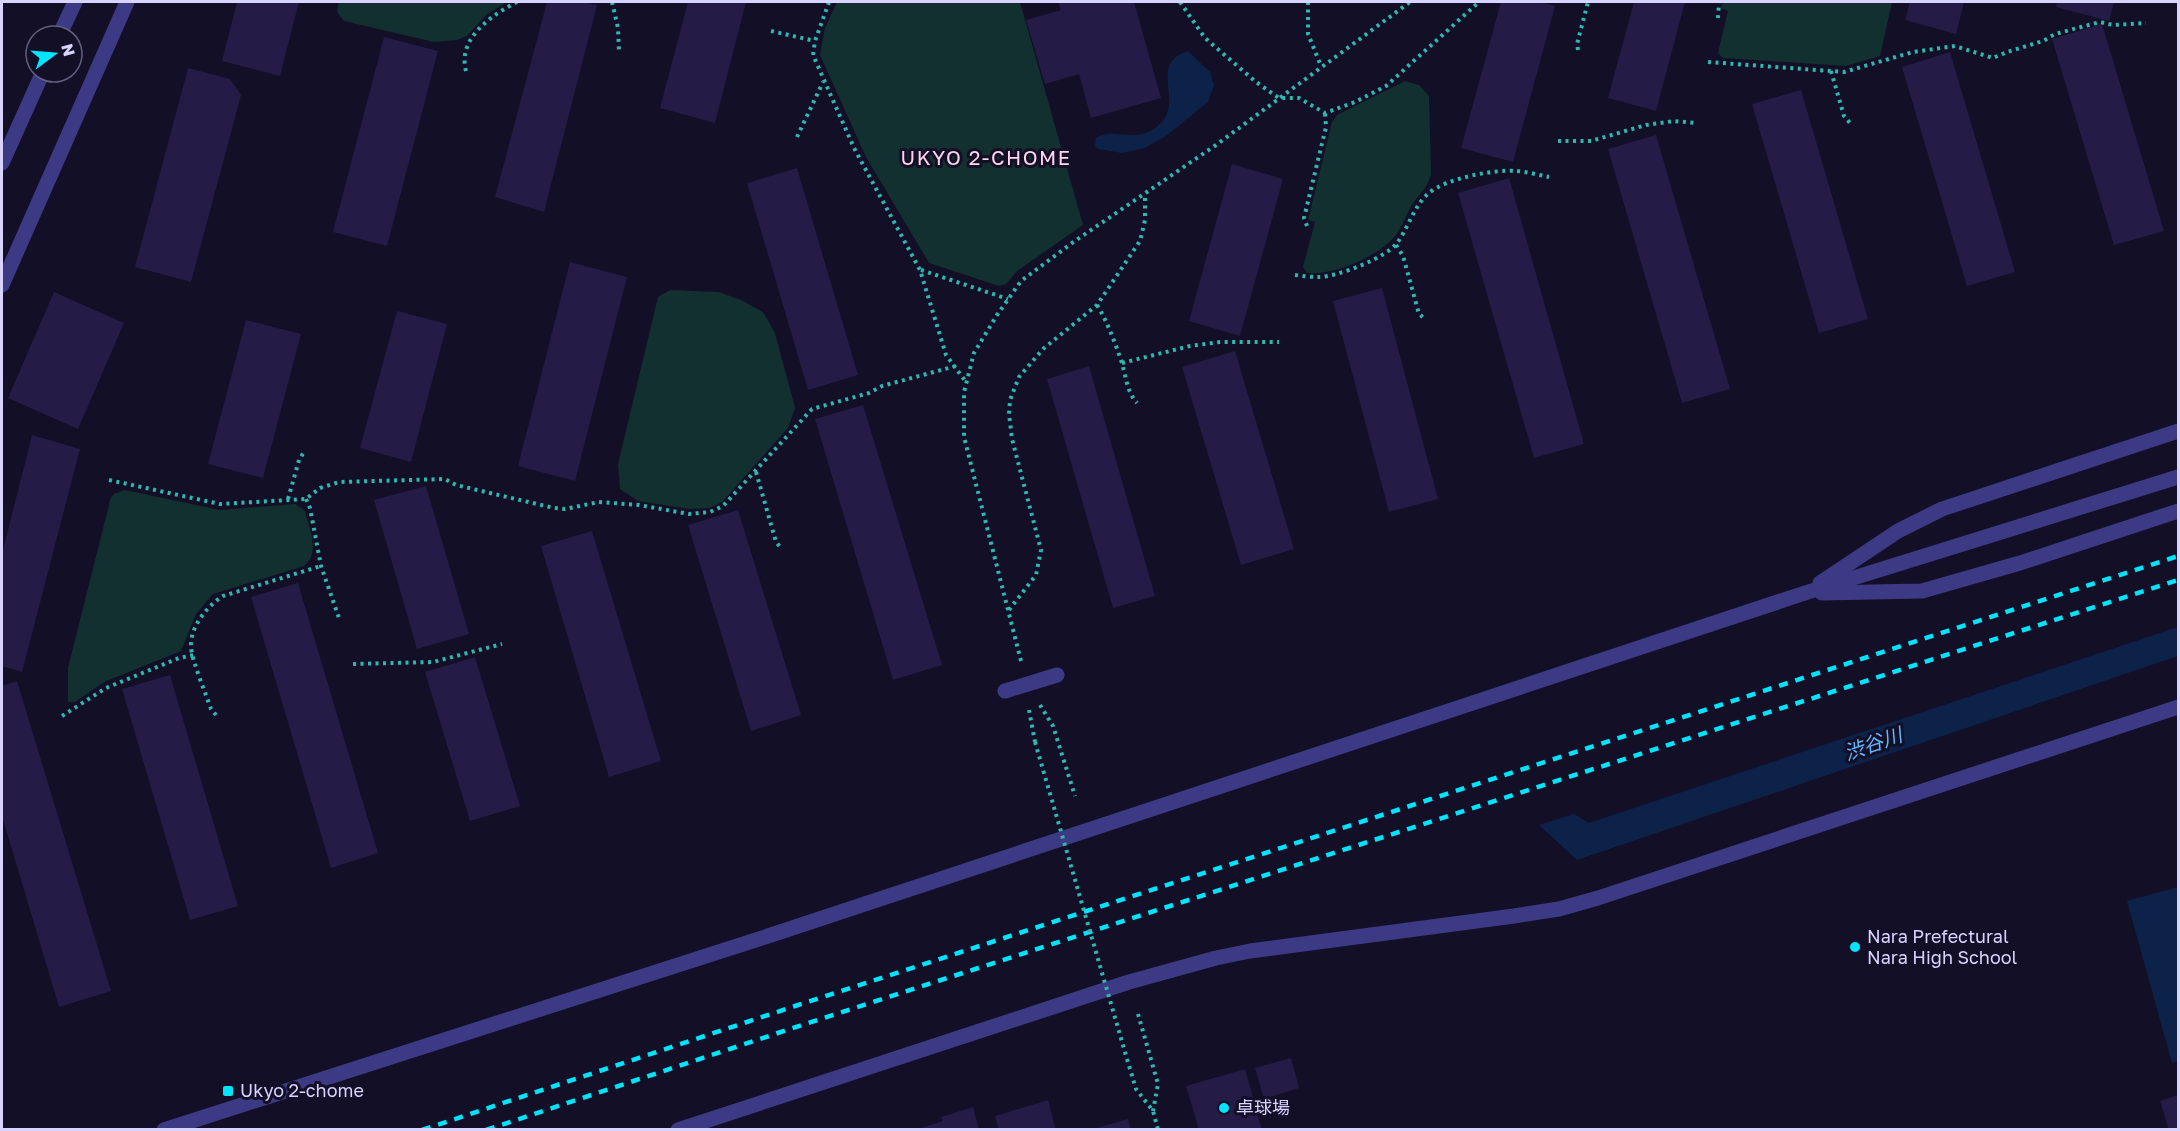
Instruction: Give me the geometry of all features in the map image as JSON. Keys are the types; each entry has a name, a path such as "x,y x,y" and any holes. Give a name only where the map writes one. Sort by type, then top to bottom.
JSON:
{"street":[{"path":"65,24 75,2"},
{"path":"2,285 127,2"},
{"path":"2,163 38,84"},
{"path":"1805,593 1898,531 1942,509 2178,431"},
{"path":"164,1130 768,936 1805,593 2178,477"},
{"path":"1805,593 1922,591 2020,563 2178,511"},
{"path":"1005,691 1057,675"},
{"path":"678,1130 1129,982 1216,958 1250,951 1515,916 1558,909 1598,898 2178,707"}],"path":[{"path":"466,71 464,62 472,37 491,17 517,2"},
{"path":"612,2 618,28 619,52"},
{"path":"829,2 815,41 813,55 854,148 920,270 946,355 966,382"},
{"path":"1180,2 1205,38 1256,82 1279,98 1299,98 1325,113"},
{"path":"1308,2 1308,34 1321,66"},
{"path":"1022,667 964,437 964,392 974,353 1021,281 1216,145 1410,2"},
{"path":"1325,113 1355,102 1386,86 1479,2"},
{"path":"1578,50 1577,44 1588,2"},
{"path":"1718,18 1719,2"},
{"path":"1708,62 1844,72 1913,52 1955,46 1993,58 2043,41 2055,34 2100,22 2113,26 2146,23"},
{"path":"771,31 815,41"},
{"path":"1831,71 1844,116 1850,123"},
{"path":"797,137 823,81"},
{"path":"1307,226 1304,218 1326,127 1325,113"},
{"path":"1558,141 1591,141 1646,125 1674,121 1695,123"},
{"path":"1295,275 1320,277 1364,265 1379,258 1396,245 1420,203 1438,187 1497,171 1518,171 1549,177"},
{"path":"1009,610 1036,574 1041,550 1012,439 1010,400 1019,376 1043,349 1097,305 1140,241 1145,220 1145,193"},
{"path":"1396,245 1403,256 1419,314 1425,319"},
{"path":"920,270 1008,299"},
{"path":"1097,305 1106,320 1122,363 1130,396 1137,404"},
{"path":"1122,363 1190,346 1220,342 1279,342"},
{"path":"109,480 211,503 306,499 320,488 339,482 445,478 456,485 548,508 565,508 598,502 639,505 700,514 723,506 812,409 869,393 882,386 956,366"},
{"path":"288,499 298,460 304,452"},
{"path":"756,471 777,542 781,548"},
{"path":"306,499 310,508 321,567 340,621"},
{"path":"216,715 211,709 191,645 196,626 215,601 223,596 321,567"},
{"path":"353,664 433,662 502,644"},
{"path":"62,716 106,688 180,658 194,655"},
{"path":"1036,697 1053,726 1074,796"},
{"path":"1028,699 1035,742 1136,1089 1153,1111 1158,1130"},
{"path":"1138,1014 1158,1084 1153,1111"}],"green space":[{"path":"339,2 507,2 486,15 467,36 457,40 434,42 344,21 337,12"},
{"path":"837,2 1020,2 1083,225 1017,271 1006,284 999,286 929,263 866,157 820,55 825,28"},
{"path":"1723,2 1892,2 1880,56 1846,66 1723,58 1718,53 1728,11 1721,8"},
{"path":"1405,81 1419,85 1429,96 1431,174 1428,182 1396,235 1379,250 1343,268 1307,273 1303,267 1315,222 1308,220 1332,122 1337,115"},
{"path":"670,290 719,292 741,300 763,312 775,333 795,408 788,428 722,502 710,508 690,509 638,501 620,489 618,464 658,297"},
{"path":"125,490 220,510 295,504 305,511 312,540 312,554 304,566 213,594 196,614 181,651 104,682 75,702 68,702 68,668 111,497"}],"water":[{"path":"1188,51 1210,72 1214,85 1208,102 1166,136 1145,148 1122,153 1098,149 1095,146 1096,138 1103,135 1141,134 1158,126 1166,116 1169,106 1170,65 1176,57"},
{"name":"渋谷川","path":"2178,627 2178,656 1577,860 1539,825 1574,814 1589,823"},
{"path":"2178,887 2178,1061 2172,1063 2127,901"}],"building":[{"path":"237,2 299,2 280,76 222,61"},
{"path":"547,2 583,2 597,5 544,212 495,197"},
{"path":"688,2 746,2 715,123 660,108"},
{"path":"1058,2 1134,2 1161,98 1091,118 1079,74 1045,84 1026,20 1061,10"},
{"path":"1501,2 1540,2 1555,6 1513,162 1461,148"},
{"path":"1634,2 1685,2 1656,111 1608,98"},
{"path":"1910,2 1964,2 1956,34 1905,20"},
{"path":"2057,2 2114,2 2109,21 2056,7"},
{"path":"2102,24 2164,231 2114,245 2052,39"},
{"path":"384,37 438,51 387,246 333,232"},
{"path":"1950,52 2015,272 1967,286 1902,67"},
{"path":"188,68 230,79 241,95 191,282 135,267"},
{"path":"1801,90 1868,319 1819,333 1752,104"},
{"path":"1656,135 1730,389 1682,403 1608,149"},
{"path":"1232,164 1283,179 1240,336 1189,321"},
{"path":"797,168 858,375 808,390 747,183"},
{"path":"1509,178 1584,444 1534,458 1458,193"},
{"path":"570,262 627,277 575,481 518,466"},
{"path":"1382,288 1438,499 1389,512 1333,301"},
{"path":"54,292 124,323 78,429 8,398"},
{"path":"397,311 447,324 411,462 360,448"},
{"path":"246,320 301,334 263,478 208,464"},
{"path":"1235,351 1294,549 1241,565 1182,367"},
{"path":"1089,366 1155,596 1113,608 1047,379"},
{"path":"863,405 942,665 893,680 815,419"},
{"path":"32,435 80,449 22,672 2,666 2,554"},
{"path":"426,486 469,634 417,649 374,500"},
{"path":"738,510 801,715 751,731 688,525"},
{"path":"592,531 661,761 609,777 541,546"},
{"path":"298,583 378,853 331,868 251,597"},
{"path":"475,657 520,806 470,821 425,672"},
{"path":"170,675 238,906 190,920 122,689"},
{"path":"17,681 111,991 59,1007 2,816 2,686"},
{"path":"1291,1058 1299,1088 1264,1099 1255,1068"},
{"name":"卓球場","path":"1245,1069 1262,1130 1199,1130 1186,1086"},
{"path":"2178,1095 2178,1128 2169,1130 2160,1101"},
{"path":"1048,1100 1056,1130 999,1130 995,1116"},
{"path":"973,1107 979,1130 915,1130 943,1121 941,1117"},
{"path":"1128,1119 1131,1130 1093,1130 1093,1129"}],"railway":[{"path":"422,1130 795,1006 2178,556"},
{"path":"486,1130 802,1025 2178,580"}],"place":[{"name":"Nara Prefectural Nara High School","path":"1855,947"},
{"name":"Ukyo 2-chome","path":"228,1091"},
{"name":"卓球場","path":"1224,1108"}],"district":[{"name":"UKYO 2-CHOME","path":"986,158"}]}
